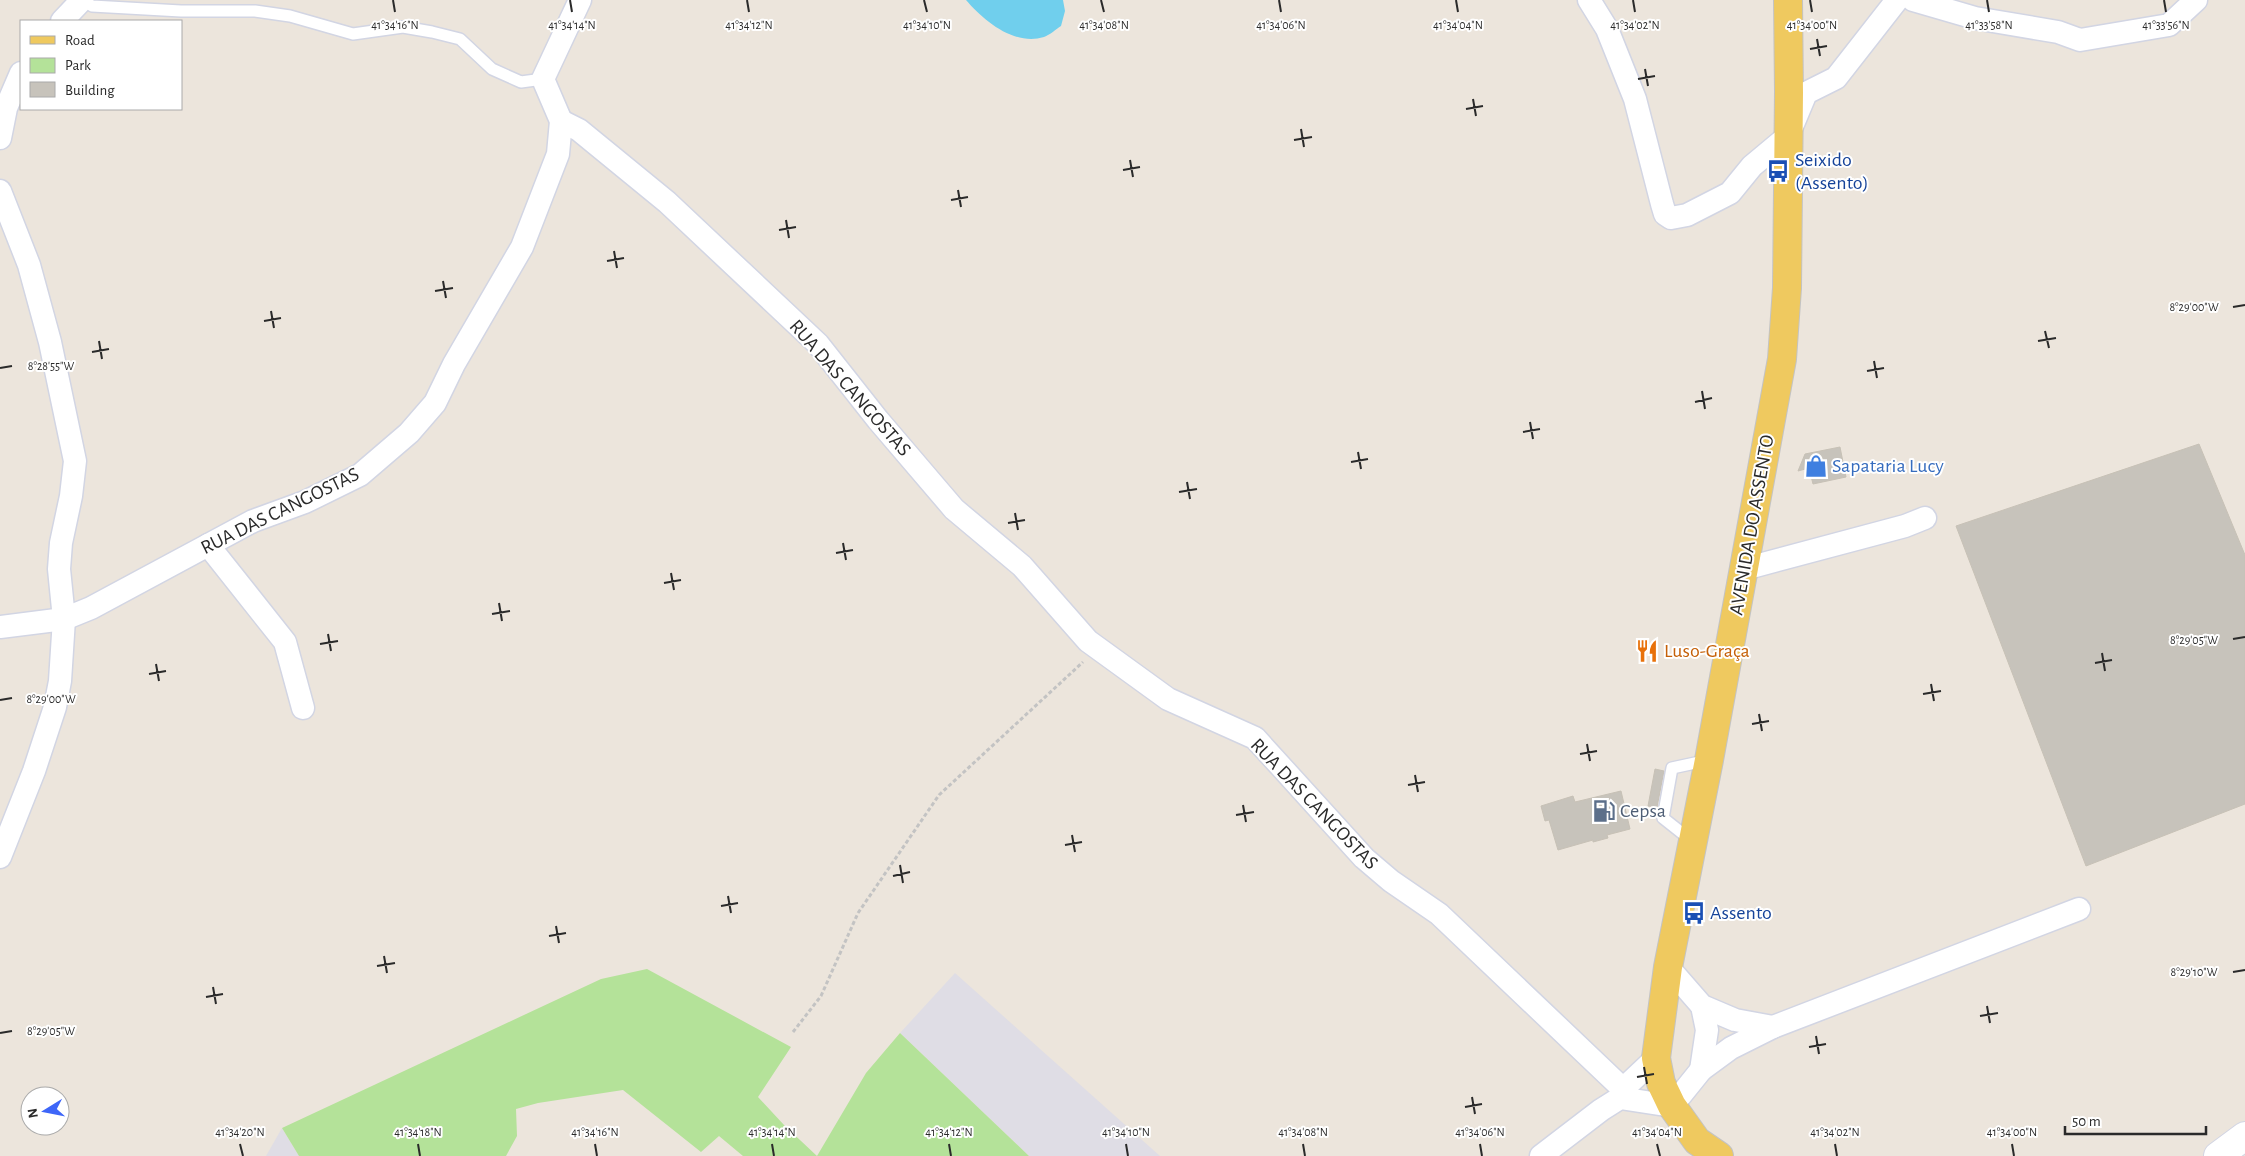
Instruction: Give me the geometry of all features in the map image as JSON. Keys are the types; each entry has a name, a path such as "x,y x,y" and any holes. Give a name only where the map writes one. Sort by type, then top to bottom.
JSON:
{"main road":[{"name":"AVENIDA DO ASSENTO","path":"1719,1156 1697,1141 1672,1106 1661,1083 1656,1058 1668,967 1709,760 1782,360 1787,288 1788,0"}],"street":[{"path":"63,20 82,0"},
{"path":"561,121 543,79 580,0"},
{"path":"1589,0 1607,29 1635,99 1665,214 1671,218 1687,215 1730,193 1752,166 1788,136 1806,92 1836,78 1897,0"},
{"path":"1913,0 1975,18 2058,32 2080,40 2168,25 2196,0"},
{"path":"0,138 6,108 20,75"},
{"name":"RUA DAS CANGOSTAS","path":"0,627 64,619 90,608 253,521 305,502 360,474 409,433 435,403 454,364 522,247 558,154 561,121 580,130 668,202 818,344 878,420 954,509 1022,566 1088,641 1168,699 1255,738 1364,858 1391,882 1439,914 1622,1094"},
{"path":"0,191 29,265 50,342 75,461 61,543 59,569 64,619 60,681 55,707 34,772 0,857"},
{"path":"1744,569 1896,529 1925,518"},
{"path":"208,545 285,642 303,708"},
{"path":"1622,1094 1672,1106 1701,1070 1731,1048 1772,1027 2079,909"},
{"path":"1668,967 1702,1006 1735,1020 1772,1027"},
{"path":"1701,1070 1708,1030 1702,1006"},
{"path":"1541,1156 1622,1094 1656,1058"},
{"path":"2218,1156 2245,1136"}],"lane":[{"path":"82,0 92,6 181,11 255,11 290,16 353,34 403,27 460,39 492,69 521,82 543,79"}],"path":[{"path":"793,1032 821,996 858,913 940,795 1098,648"}],"shaded area":[{"path":"955,973 1160,1156 1029,1156 900,1033"},
{"path":"282,1128 299,1156 266,1156"}],"green space":[{"path":"647,969 791,1047 758,1097 817,1156 743,1156 719,1136 701,1152 623,1090 538,1103 516,1109 517,1136 506,1156 299,1156 282,1128 601,979"},
{"path":"900,1033 1029,1156 817,1156 866,1073"}],"water":[{"path":"966,0 1063,0 1065,11 1061,26 1048,35 1033,39 1022,38 1001,30 982,16"}],"building":[{"path":"2199,444 2245,555 2245,804 2086,866 1956,526"},
{"name":"Sapataria Lucy","path":"1840,447 1846,477 1813,484 1809,468 1798,471 1805,454"},
{"path":"1655,769 1664,771 1657,807 1648,806"},
{"path":"1621,791 1630,829 1607,835 1608,838 1593,842 1593,840 1558,850 1549,820 1545,821 1541,806 1573,796 1575,802"}],"place":[{"name":"Seixido (Assento)","path":"1778,171"},
{"name":"Sapataria Lucy","path":"1816,466"},
{"name":"Luso-Graça","path":"1647,651"},
{"name":"Cepsa","path":"1604,811"},
{"name":"Assento","path":"1694,913"}]}
